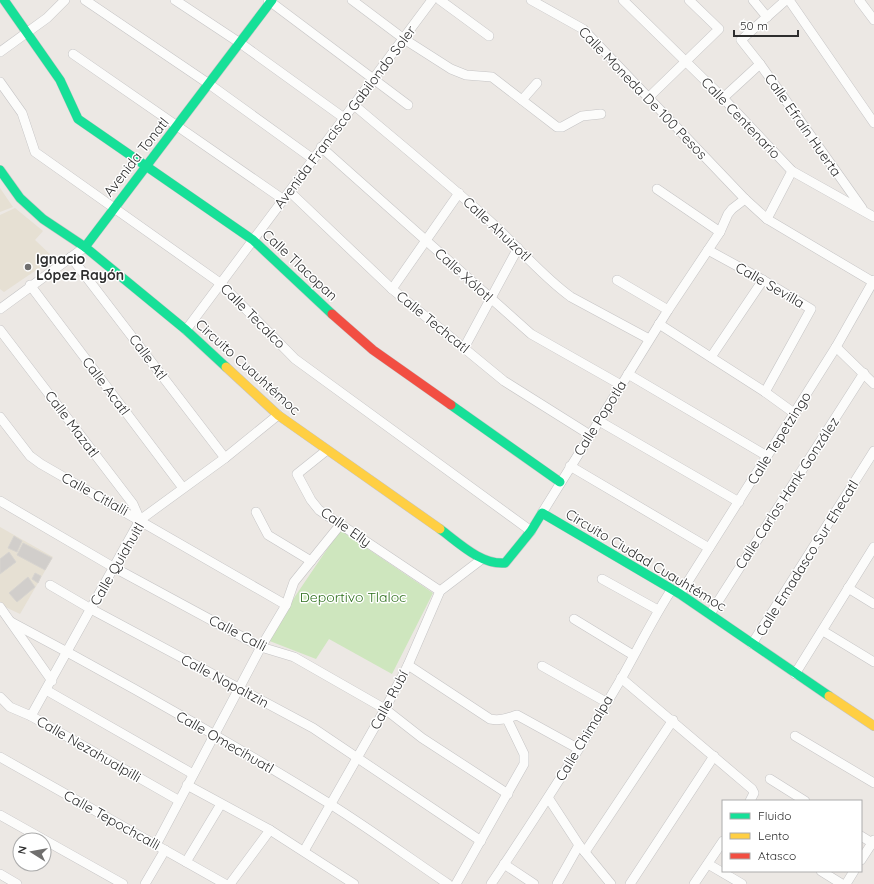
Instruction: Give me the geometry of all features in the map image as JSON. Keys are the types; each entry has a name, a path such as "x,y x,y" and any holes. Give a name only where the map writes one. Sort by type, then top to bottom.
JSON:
{"street":[{"name":"Calle Tlacopan","path":"4,0 66,90 74,114 78,119 253,240 273,256 350,332 372,350 560,482"},
{"path":"0,52 48,18 65,0"},
{"path":"85,0 209,84 313,159"},
{"path":"175,0 240,43 344,118"},
{"path":"352,0 404,39 451,70 466,75 492,77 557,128 562,127 582,116 601,114"},
{"name":"Avenida Francisco Gabilondo Soler","path":"186,330 290,192 321,146 374,79 432,0"},
{"path":"440,0 489,36"},
{"name":"Calle Moneda De 100 Pesos","path":"531,0 582,29 767,220 873,281"},
{"name":"Calle Centenario","path":"623,0 685,63 723,98 792,171 874,217"},
{"path":"648,98 719,30 689,0"},
{"path":"753,0 767,17 788,0 874,123"},
{"path":"859,0 874,20"},
{"path":"270,1 408,105"},
{"name":"Avenida Tonatl","path":"0,309 30,285 85,247 178,126 270,1"},
{"name":"Calle Efraín Huerta","path":"767,17 741,40 760,64 864,211"},
{"path":"73,54 284,200"},
{"path":"723,98 760,64"},
{"name":"Calle Tecalco","path":"0,82 22,113 35,152 220,283 295,358 531,531"},
{"path":"522,100 537,83"},
{"name":"Calle Ahuizotl","path":"354,105 459,193 559,289 649,339"},
{"name":"Calle Xólotl","path":"321,146 426,242 531,334 621,385"},
{"name":"Circuito Cuauhtémoc","path":"0,170 20,198 43,219 85,247 186,330 278,415 482,559 494,564 505,563 531,531"},
{"path":"767,220 792,171"},
{"path":"656,189 720,232"},
{"name":"Calle Techcatl","path":"290,192 392,289 513,388 590,435"},
{"path":"392,289 459,193"},
{"name":"Calle Popotla","path":"542,513 649,339 720,232 732,209 745,199"},
{"path":"464,348 518,248"},
{"name":"Calle Sevilla","path":"708,250 763,280 811,309 766,392"},
{"name":"Calle Atl","path":"71,257 225,458"},
{"path":"617,280 668,310"},
{"path":"711,357 763,280"},
{"name":"Calle Tepetzingo","path":"680,594 836,347 873,281"},
{"name":"Calle Acatl","path":"30,285 182,488"},
{"path":"659,324 766,392 794,413"},
{"name":"Calle Mazatl","path":"0,330 133,504 140,520"},
{"path":"836,347 874,384"},
{"name":"Calle Carlos Hank González","path":"710,614 864,373"},
{"path":"628,374 767,456"},
{"name":"Calle Quiahuitl","path":"31,716 52,681 140,520 225,458 278,415"},
{"name":"Calle Citlalli","path":"0,417 30,456 41,464 286,605"},
{"path":"599,421 739,502"},
{"name":"Calle Elly","path":"328,450 299,471 297,476 319,510 440,591"},
{"name":"Calle Emadasco Sur Ehecatl","path":"752,644 874,451"},
{"path":"570,466 709,548"},
{"name":"Calle Calli","path":"0,501 113,567 261,647 294,657 385,709 422,738 508,794"},
{"path":"256,512 268,535 311,561"},
{"path":"531,531 542,513"},
{"name":"Circuito Ciudad Cuauhtémoc","path":"542,513 680,594 795,674 874,726"},
{"path":"156,845 178,800 215,736 261,647 286,605 294,582 340,525"},
{"path":"795,674 874,547"},
{"name":"Calle Rubí","path":"304,851 385,709 408,665 440,591 482,559"},
{"path":"602,579 658,610"},
{"name":"Calle Nopaltzin","path":"50,585 91,609 313,728 481,840"},
{"path":"848,588 874,604"},
{"name":"Calle Chimalpa","path":"491,884 548,799 577,748 621,678 658,610 672,589"},
{"name":"Calle Omecihuatl","path":"0,607 11,622 215,736 331,804 448,884"},
{"path":"574,619 634,655"},
{"path":"11,622 52,681"},
{"path":"822,631 874,662"},
{"path":"408,665 490,719 507,719 517,714 577,748"},
{"path":"542,666 606,702"},
{"path":"621,678 673,720 714,756 752,797"},
{"path":"46,690 193,774"},
{"name":"Calle Nezahualpilli","path":"0,697 10,707 31,716 178,800"},
{"path":"456,884 508,794 525,760 524,754 507,719"},
{"path":"557,884 673,720"},
{"path":"795,736 874,783"},
{"path":"630,884 714,756"},
{"name":"Calle Tepochcalli","path":"0,757 225,884"},
{"path":"770,780 803,800"},
{"path":"187,785 270,830 354,884"},
{"path":"548,799 582,849 611,884"},
{"path":"186,862 221,804"},
{"path":"0,815 123,884"},
{"path":"230,884 270,830"},
{"path":"862,836 873,842 862,858"},
{"path":"694,884 722,843"},
{"path":"145,884 165,850"},
{"path":"504,864 534,884"},
{"path":"708,864 742,884"},
{"path":"823,872 842,884"},
{"path":"846,884 853,872"},
{"path":"0,874 17,884"}],"shaded area":[{"path":"0,188 13,207 0,212"},
{"path":"15,208 43,231 35,240 54,258 4,292 0,289 0,215"},
{"path":"0,527 53,557 20,614 3,606 0,602"}],"green space":[{"name":"Deportivo Tlaloc","path":"340,530 433,593 392,674 329,639 316,659 267,640"}],"building":[{"path":"14,536 22,541 17,552 8,548"},
{"path":"23,543 52,558 45,570 17,555"},
{"path":"9,552 16,562 0,574 0,559"},
{"path":"35,573 41,576 38,583 32,579"},
{"path":"28,577 35,587 17,602 9,593"}],"traffic: fast":[{"path":"4,0 60,80 78,119 253,240 332,314"},
{"path":"85,247 272,0"},
{"path":"0,170 20,198 43,219 85,247 186,330 226,367"},
{"path":"451,405 560,482"},
{"path":"440,529 479,557 496,563 505,563 531,531 542,513 680,594 829,696"}],"traffic: slow":[{"path":"226,367 278,415 440,529"},
{"path":"829,696 874,726"}],"traffic: jam":[{"path":"332,314 373,350 451,405"}],"place":[{"name":"Ignacio López Rayón","path":"28,267"}]}
